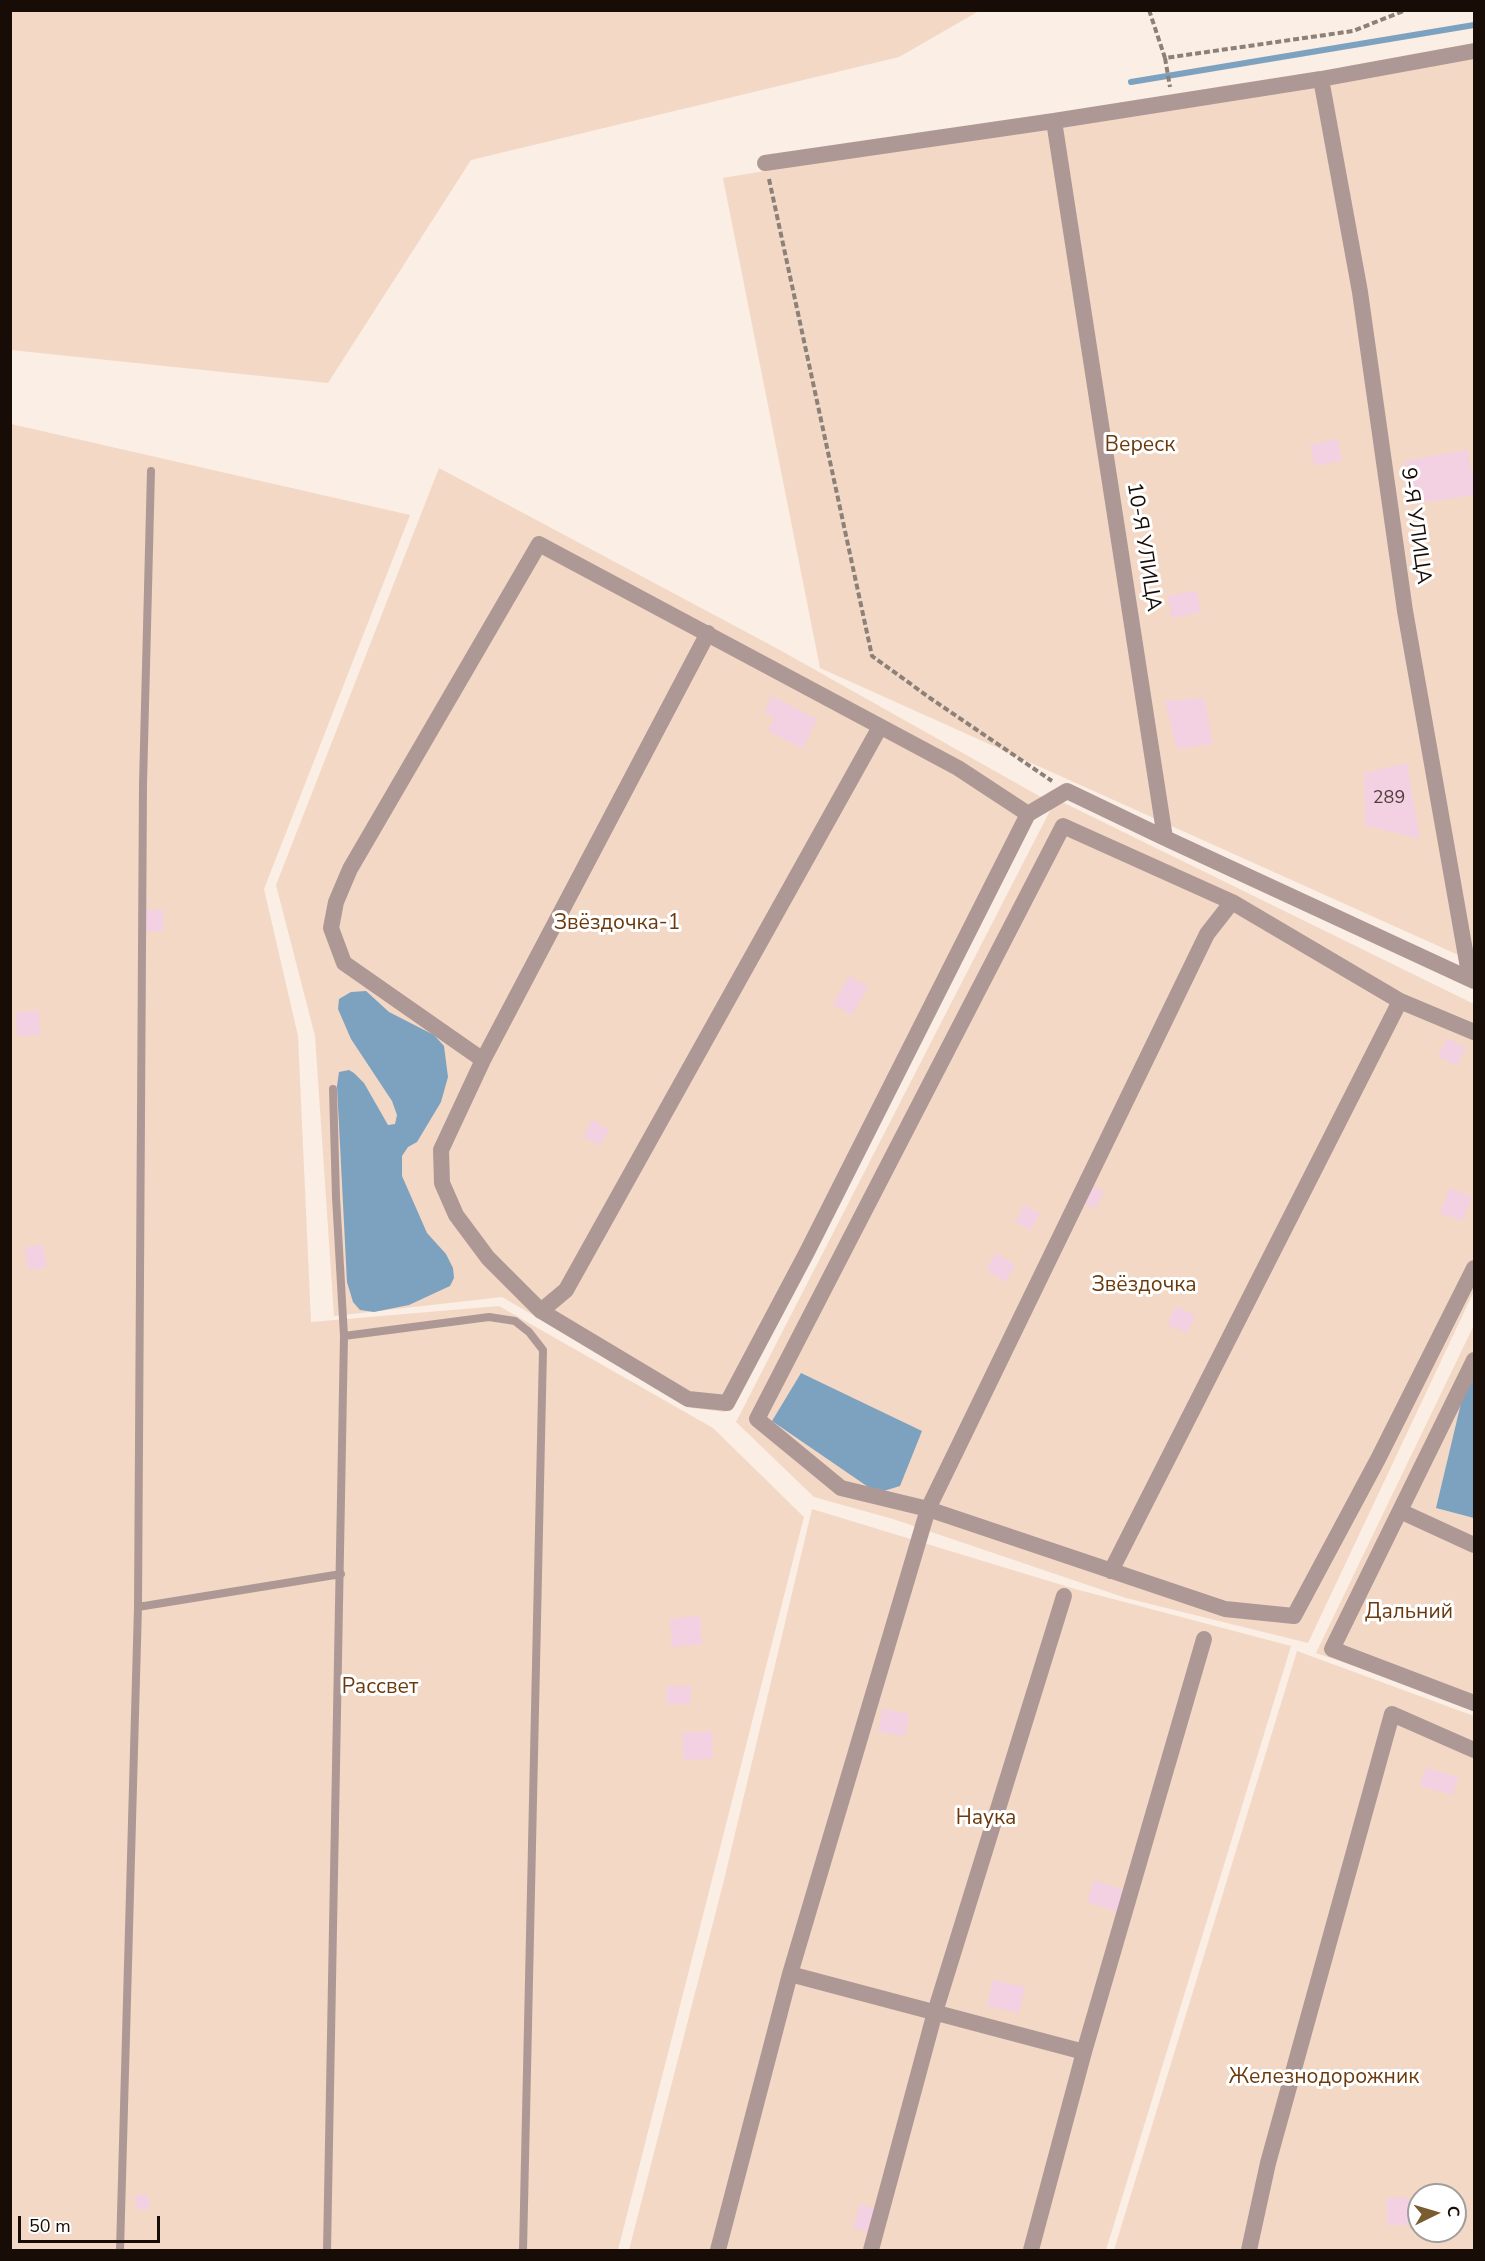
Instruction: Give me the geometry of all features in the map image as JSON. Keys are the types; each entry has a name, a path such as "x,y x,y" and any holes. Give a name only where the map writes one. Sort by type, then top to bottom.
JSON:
{"street":[{"path":"765,163 1321,79 1474,51"},
{"name":"9-Я УЛИЦА","path":"1321,79 1360,292 1405,611 1472,980"},
{"name":"10-Я УЛИЦА","path":"1054,121 1165,838"},
{"path":"483,1060 345,963 331,928 336,902 350,869 539,544 958,768 1028,814"},
{"path":"708,633 483,1060 441,1150 442,1183 456,1215 488,1258 541,1311 688,1399 727,1403 812,1241 1028,814 1067,791 1472,980"},
{"path":"541,1311 566,1290 880,727"},
{"path":"1474,1032 1400,1000 1232,902 1063,826 757,1419 841,1488 928,1509 1225,1609 1294,1616 1378,1459 1474,1268"},
{"path":"718,2250 789,1974 928,1509 1207,934 1232,902"},
{"path":"1111,1571 1400,1000"},
{"path":"1474,1360 1332,1649 1474,1703"},
{"path":"1400,1511 1474,1545"},
{"path":"871,2250 935,2012 1064,1596"},
{"path":"1031,2250 1084,2052 1204,1639"},
{"path":"1249,2250 1268,2163 1392,1714 1474,1750"},
{"path":"789,1974 1084,2052"}],"lane":[{"path":"120,2250 138,1607 142,784 151,471"},
{"path":"327,2250 345,1336 336,1197 333,1089"},
{"path":"345,1336 489,1317 515,1321 529,1332 543,1350 523,2250"},
{"path":"138,1607 341,1574"}],"path":[{"path":"1149,10 1165,58 1173,102"},
{"path":"1165,58 1353,31 1406,10"},
{"path":"765,163 872,656 1067,791"}],"green space":[{"path":"10,11 979,11 899,57 471,160 328,383 11,350"},
{"name":"Вереск","path":"1474,54 1474,962 820,668 723,178 1172,102"},
{"name":"Рассвет","path":"11,424 410,515 264,889 298,1036 311,1322 499,1306 713,1428 804,1517 618,2250 11,2250"},
{"name":"Звёздочка-1","path":"439,468 778,649 1041,797 725,1412 692,1408 502,1297 334,1316 315,1036 276,885"},
{"name":"Звёздочка","path":"1056,799 1474,1004 1474,1291 1308,1643 1126,1598 893,1519 814,1497 736,1422"},
{"name":"Дальний","path":"1474,1325 1474,1707 1316,1653"},
{"name":"Наука","path":"812,1509 1075,1589 1291,1646 1106,2250 629,2250 724,1880"},
{"name":"Железнодорожник","path":"1297,1651 1474,1716 1474,2250 1114,2250"}],"water":[{"path":"366,991 389,1012 434,1035 444,1046 448,1077 441,1102 417,1142 408,1147 402,1156 402,1176 427,1233 446,1254 453,1268 454,1278 450,1286 409,1305 374,1312 360,1310 353,1302 347,1282 337,1086 339,1072 349,1070 354,1073 364,1083 388,1125 395,1124 397,1115 392,1101 351,1039 338,1009 339,999 351,992"},
{"path":"1474,1366 1474,1518 1436,1508 1467,1378"},
{"path":"801,1373 922,1431 900,1486 877,1493 772,1421"}],"building":[{"path":"1337,439 1342,460 1315,466 1310,445"},
{"path":"1467,450 1474,481 1474,495 1413,504 1404,461"},
{"path":"1197,591 1201,612 1172,618 1167,596"},
{"path":"772,696 817,719 803,749 768,731 774,718 764,713"},
{"path":"1204,698 1213,744 1177,749 1165,701"},
{"path":"1407,763 1420,839 1365,825 1364,773"},
{"path":"144,910 163,910 164,931 145,932"},
{"path":"849,976 868,987 852,1015 833,1005"},
{"path":"39,1011 40,1035 17,1036 16,1012"},
{"path":"1447,1038 1466,1048 1457,1066 1438,1056"},
{"path":"592,1120 609,1129 600,1146 583,1137"},
{"path":"1090,1184 1104,1192 1095,1209 1081,1202"},
{"path":"1450,1188 1472,1197 1462,1221 1440,1213"},
{"path":"1024,1205 1040,1213 1031,1230 1015,1222"},
{"path":"44,1245 46,1268 28,1270 25,1247"},
{"path":"996,1253 1015,1265 1006,1282 986,1270"},
{"path":"1176,1306 1195,1316 1187,1333 1167,1324"},
{"path":"700,1616 702,1644 672,1647 670,1619"},
{"path":"667,1686 691,1686 690,1704 667,1704"},
{"path":"882,1709 909,1714 905,1736 878,1732"},
{"path":"712,1731 713,1758 684,1760 682,1733"},
{"path":"1426,1768 1458,1777 1453,1795 1420,1786"},
{"path":"1094,1880 1126,1891 1119,1912 1087,1902"},
{"path":"993,1980 1025,1987 1019,2013 987,2006"},
{"path":"148,2194 150,2209 137,2210 135,2196"},
{"path":"1407,2197 1407,2225 1387,2225 1387,2198"},
{"path":"860,2204 882,2211 875,2234 853,2228"}],"waterway":[{"path":"1131,82 1474,25"}]}
